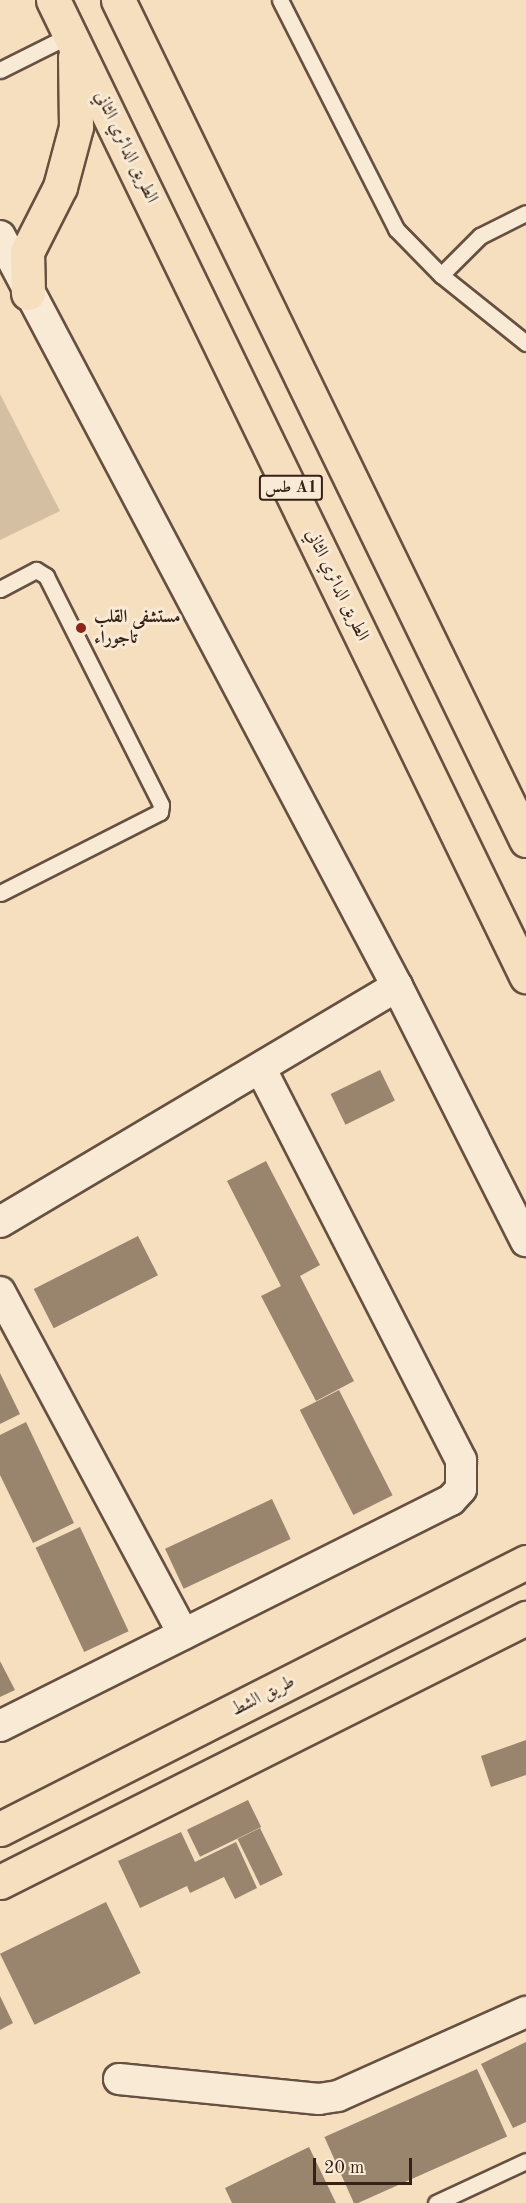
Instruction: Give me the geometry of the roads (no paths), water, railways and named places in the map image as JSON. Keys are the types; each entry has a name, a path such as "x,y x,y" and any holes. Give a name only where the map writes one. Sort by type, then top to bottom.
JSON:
{"highway":[{"name":"الطريق الدائري الثاني","path":"53,0 526,976"},
{"name":"طس A1","path":"118,0 526,840"},
{"path":"28,293 27,252 60,187 76,127 77,76 70,35"},
{"name":"طريق الشط","path":"0,1829 526,1562"},
{"path":"0,1882 526,1618"}],"street":[{"path":"0,236 28,293 397,986 526,1241"},
{"path":"0,1222 261,1070 397,986"},
{"path":"0,1726 451,1500 461,1489 464,1474 261,1070"},
{"path":"0,1292 183,1634"},
{"path":"119,2079 319,2099 338,2096 526,2012"}],"lane":[{"path":"280,0 374,193 396,229 441,275 526,343"},
{"path":"0,70 70,35"},
{"path":"441,275 480,236 526,213"},
{"path":"0,589 36,570 46,576 161,805 160,812 0,893"},
{"path":"436,2203 526,2161"}],"place":[{"name":"مستشفى القلب تاجوراء","path":"81,628"}]}
